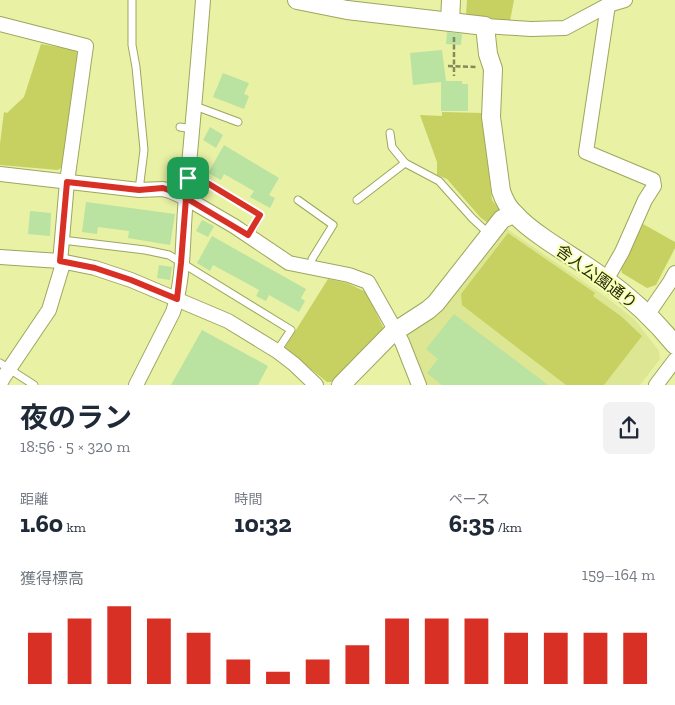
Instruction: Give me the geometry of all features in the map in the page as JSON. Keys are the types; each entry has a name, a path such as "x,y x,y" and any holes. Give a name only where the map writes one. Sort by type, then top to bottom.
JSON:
{"street":[{"path":"136,385 173,312 177,299 188,178 186,128 195,106 203,0"},
{"path":"297,0 452,30 485,26 530,29 565,28 608,5 626,0"},
{"path":"451,0 452,30"},
{"path":"606,280 622,252 645,200 654,186 653,180 586,152 608,5"},
{"path":"0,24 86,46 67,182 60,261 62,267 49,310 4,366 0,384"},
{"path":"345,383 395,331 436,303 502,220 514,214 501,191 491,117 493,67 488,54 485,26"},
{"path":"0,174 139,190 163,188 186,198 248,235 289,263 349,275 368,282 402,342 419,385"},
{"name":"舎人公園通り","path":"514,214 526,225 606,280 648,314 675,345"},
{"path":"0,258 60,261 95,268 177,299 228,321 294,364 316,385"},
{"path":"648,314 675,273"},
{"path":"656,385 675,360"}],"lane":[{"path":"132,0 132,45 144,150 139,190"},
{"path":"195,106 238,122"},
{"path":"390,133 392,147 405,163 439,181 490,235"},
{"path":"357,200 405,163"},
{"path":"188,178 204,181 260,215 248,235"},
{"path":"298,200 332,225 312,258 311,266"},
{"path":"62,240 169,255 290,330 276,351"},
{"path":"4,366 34,385"}],"path":[{"path":"452,30 454,76"},
{"path":"448,66 493,67"}],"shaded area":[{"path":"467,0 514,0 510,21 466,15"},
{"path":"41,44 75,50 79,56 62,167 58,170 0,165 0,144 4,112 7,113 24,97"},
{"path":"442,112 482,113 492,200 500,211 490,225 480,217 447,179 437,175 437,162 420,115 442,116"},
{"path":"643,224 675,242 675,248 656,285 647,288 622,273 621,269"},
{"path":"506,228 610,300 635,320 659,351 660,359 640,385 425,385 422,381 408,336 409,333 435,317"},
{"path":"508,233 595,293 593,296 622,317 642,336 604,385 566,385 462,305 461,294"},
{"path":"328,279 347,283 366,292 384,329 334,382 327,382 284,349"}],"building":[{"path":"447,32 462,34 461,45 446,44"},
{"path":"442,50 446,81 462,81 462,84 468,84 468,111 441,111 441,82 413,85 410,53"},
{"path":"223,73 249,83 244,94 249,96 244,109 213,97"},
{"path":"210,127 223,135 216,148 203,140"},
{"path":"224,145 279,178 269,195 275,198 270,208 250,197 254,191 224,174 221,180 208,173"},
{"path":"86,202 175,214 170,245 128,238 129,231 98,227 97,234 82,232"},
{"path":"30,211 51,213 50,236 28,234"},
{"path":"202,220 214,226 208,237 196,231"},
{"path":"212,236 306,289 301,298 305,301 299,312 269,295 266,301 256,296 259,290 213,265 210,271 197,263"},
{"path":"159,265 172,267 170,280 157,278"},
{"path":"454,314 548,385 442,385 427,373 438,359 426,349"},
{"path":"202,330 268,366 258,385 171,385"}],"route":[{"path":"188,178 186,198 163,188 139,190 67,182 60,261 95,268 131,280 177,299 186,198 248,235 260,215 204,181 188,178"}]}
